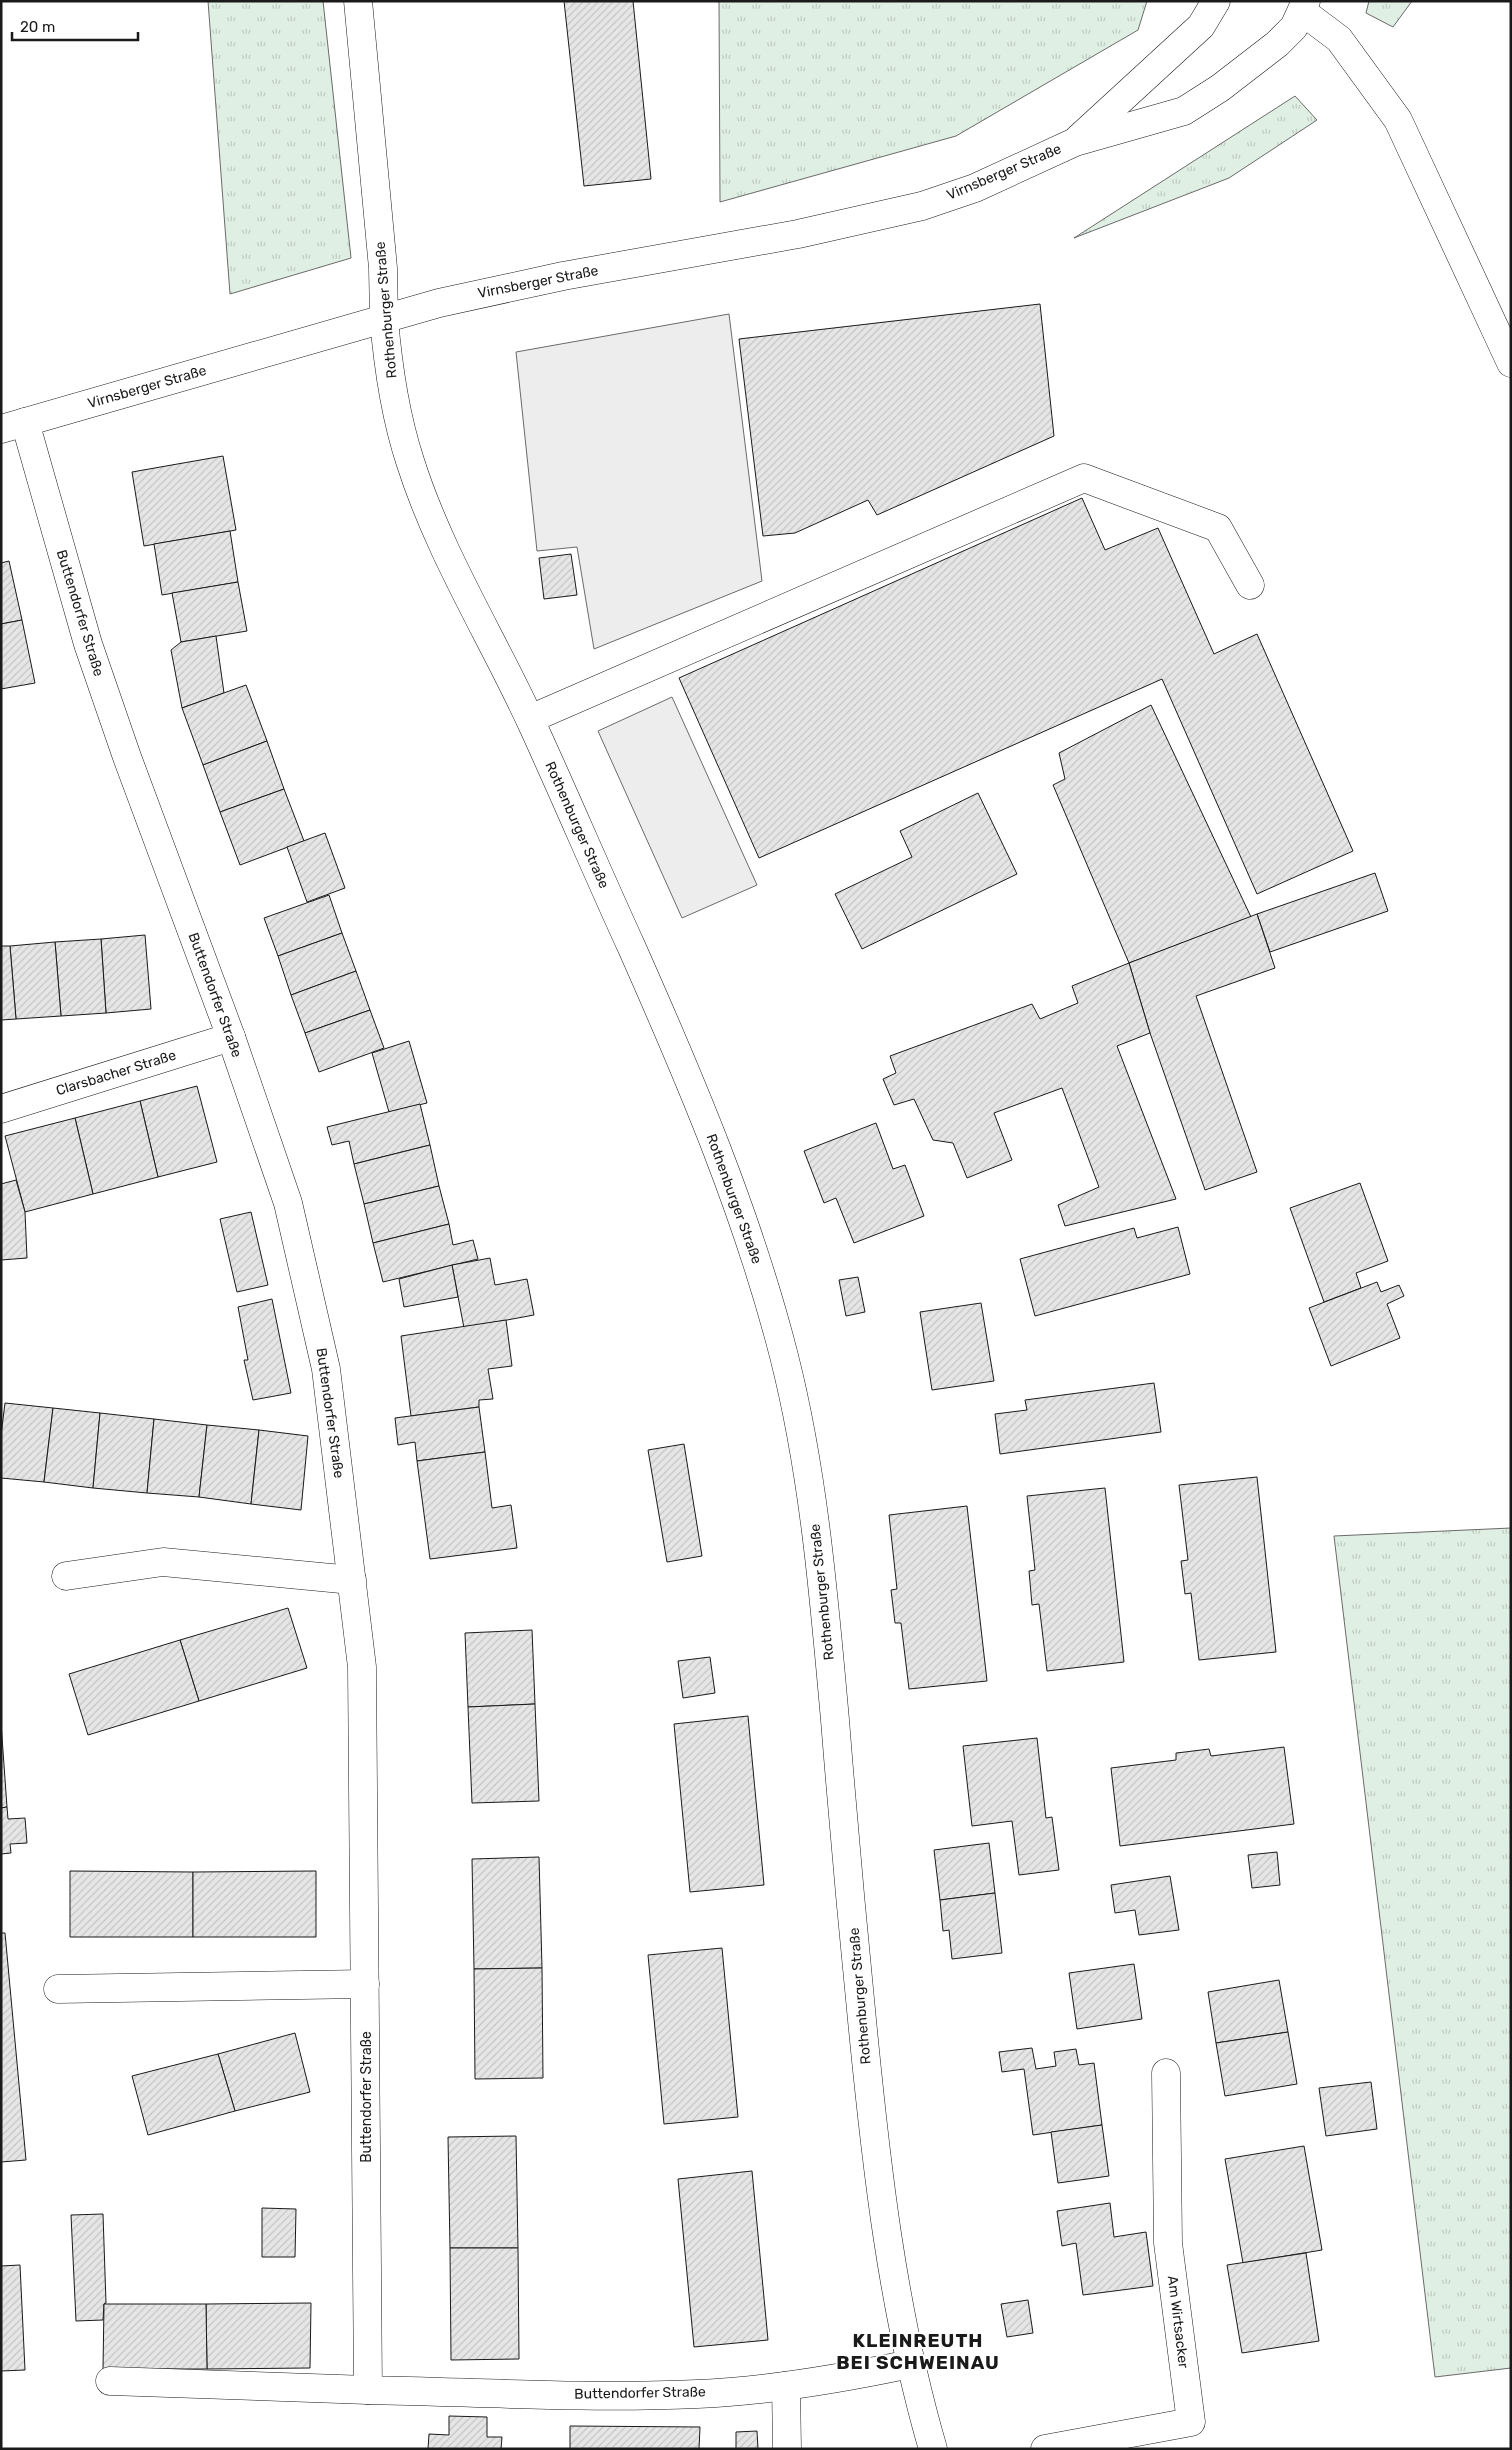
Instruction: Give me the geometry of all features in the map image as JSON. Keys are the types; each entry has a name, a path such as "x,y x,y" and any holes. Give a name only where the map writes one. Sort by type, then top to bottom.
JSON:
{"main road":[{"name":"Rothenburger Straße","path":"358,1 383,268 384,319 389,365 402,436 422,494 530,719 673,1041 720,1158 766,1291 790,1382 808,1472 816,1536 875,2148 892,2272 910,2364 933,2449"},
{"name":"Virnsberger Straße","path":"1075,142 1201,26 1216,1"},
{"name":"Virnsberger Straße","path":"13,426 439,303 501,289 807,232 922,206 976,188 1075,142 1184,111 1261,58 1301,13"},
{"path":"1301,13 1339,39 1398,120 1511,363"},
{"name":"Buttendorfer Straße","path":"13,426 130,767 231,1037 288,1203 324,1360 362,1667 368,2390"},
{"path":"530,719 1084,478 1218,528 1250,584"},
{"name":"Clarsbacher Straße","path":"1,1109 231,1037"},
{"path":"66,1576 163,1562 352,1580"},
{"path":"58,1989 365,1984"},
{"name":"Am Wirtsacker","path":"1045,2449 1191,2422 1168,2243 1166,2073"},
{"name":"Buttendorfer Straße","path":"110,2381 368,2390 604,2395 697,2394 786,2386 849,2377 910,2364"},
{"path":"786,2386 787,2449"}],"green space":[{"path":"208,1 323,1 351,258 230,294"},
{"path":"719,1 1147,1 1138,30 956,136 720,202"},
{"path":"1369,1 1412,1 1393,27 1366,13"},
{"path":"1295,96 1317,120 1229,178 1074,238"},
{"path":"1511,1528 1511,2368 1435,2377 1334,1536"}],"shaded area":[{"path":"729,314 762,581 594,649 577,547 537,551 516,352"},
{"path":"672,697 757,885 682,918 598,731"}],"building":[{"path":"564,1 633,1 651,179 584,186"},
{"path":"1040,304 1054,436 877,515 868,500 795,533 763,536 739,339"},
{"path":"223,456 236,530 144,546 132,472"},
{"path":"1082,498 1105,550 1158,528 1214,654 1257,634 1353,851 1257,894 1162,679 759,858 679,678"},
{"path":"230,531 238,582 162,595 154,544"},
{"path":"571,554 577,595 544,599 539,558"},
{"path":"9,561 22,620 1,624 1,563"},
{"path":"238,582 247,631 181,642 172,593"},
{"path":"22,620 35,683 1,689 1,624"},
{"path":"216,636 224,693 182,708 171,650 181,642"},
{"path":"246,685 267,741 203,765 182,708"},
{"path":"1151,705 1251,917 1129,963 1053,785 1065,779 1059,753"},
{"path":"267,741 284,789 220,812 203,765"},
{"path":"284,789 304,841 240,865 220,812"},
{"path":"978,793 1017,874 862,949 835,894 912,857 900,831"},
{"path":"325,833 345,888 307,902 287,847"},
{"path":"1375,873 1388,911 1270,952 1257,914"},
{"path":"329,895 342,933 278,956 264,918"},
{"path":"1257,914 1275,968 1196,996 1257,1172 1205,1190 1150,1033 1129,963"},
{"path":"342,933 356,971 291,995 278,956"},
{"path":"145,935 151,1009 106,1013 101,939"},
{"path":"101,939 106,1013 61,1016 55,942"},
{"path":"55,942 61,1016 16,1019 10,946"},
{"path":"1,946 10,946 16,1019 1,1020"},
{"path":"1129,963 1150,1033 1117,1046 1176,1199 1065,1226 1058,1205 1099,1187 1062,1088 994,1113 1012,1160 967,1178 953,1143 933,1140 914,1099 894,1105 883,1079 896,1073 890,1056 1032,1004 1040,1019 1078,1003 1072,986"},
{"path":"356,971 370,1010 305,1033 291,995"},
{"path":"370,1010 384,1048 319,1072 305,1033"},
{"path":"409,1041 427,1103 389,1112 372,1053"},
{"path":"197,1086 217,1162 158,1177 140,1101"},
{"path":"140,1101 158,1177 93,1194 75,1118"},
{"path":"420,1104 430,1145 354,1164 349,1141 332,1145 327,1127"},
{"path":"75,1118 93,1194 25,1212 5,1136"},
{"path":"876,1123 893,1169 905,1165 924,1216 854,1243 836,1198 824,1203 804,1151"},
{"path":"430,1145 439,1186 364,1204 354,1164"},
{"path":"16,1180 25,1212 27,1258 1,1260 1,1184"},
{"path":"1360,1183 1388,1261 1356,1273 1361,1288 1324,1302 1290,1208"},
{"path":"439,1186 449,1224 373,1243 364,1204"},
{"path":"251,1212 268,1285 237,1292 220,1219"},
{"path":"449,1224 453,1245 473,1240 478,1259 383,1282 373,1243"},
{"path":"1178,1227 1190,1274 1035,1316 1020,1259 1134,1228 1137,1238"},
{"path":"490,1258 495,1285 527,1279 534,1315 464,1328 452,1265"},
{"path":"452,1265 458,1297 404,1307 399,1279"},
{"path":"858,1277 865,1312 846,1316 839,1280"},
{"path":"1377,1282 1381,1292 1399,1285 1404,1296 1387,1304 1400,1338 1331,1366 1309,1308"},
{"path":"272,1299 291,1393 253,1400 244,1360 248,1360 238,1307"},
{"path":"981,1303 994,1381 932,1390 920,1312"},
{"path":"506,1320 512,1366 488,1369 493,1399 479,1400 479,1407 411,1416 401,1336"},
{"path":"1154,1383 1161,1432 1000,1454 995,1414 1027,1410 1025,1400"},
{"path":"5,1403 53,1408 44,1482 1,1478 1,1435"},
{"path":"479,1407 485,1452 417,1461 415,1442 398,1445 395,1418"},
{"path":"53,1408 100,1413 93,1488 44,1482"},
{"path":"100,1413 154,1419 147,1493 93,1488"},
{"path":"154,1419 207,1425 199,1497 147,1493"},
{"path":"207,1425 259,1430 251,1504 199,1497"},
{"path":"259,1430 308,1436 301,1510 251,1504"},
{"path":"684,1444 702,1556 667,1562 648,1450"},
{"path":"485,1452 492,1508 511,1505 517,1548 430,1559 417,1461"},
{"path":"1257,1477 1276,1652 1199,1660 1191,1593 1185,1594 1181,1561 1188,1560 1179,1485"},
{"path":"1105,1488 1124,1662 1047,1671 1039,1604 1032,1605 1029,1571 1035,1570 1027,1496"},
{"path":"967,1506 987,1681 909,1689 901,1623 895,1623 891,1590 897,1589 889,1515"},
{"path":"288,1608 307,1668 199,1701 180,1640"},
{"path":"532,1630 535,1704 468,1707 465,1633"},
{"path":"180,1640 199,1701 88,1735 69,1674"},
{"path":"710,1657 715,1693 683,1698 678,1661"},
{"path":"535,1704 539,1801 472,1803 468,1707"},
{"path":"748,1716 764,1885 690,1892 674,1724"},
{"path":"1,1723 7,1807 1,1808"},
{"path":"1037,1738 1046,1818 1052,1817 1059,1870 1019,1875 1012,1821 972,1826 963,1746"},
{"path":"1284,1747 1294,1824 1120,1846 1111,1768 1176,1760 1176,1753 1209,1749 1211,1756"},
{"path":"7,1807 8,1819 25,1818 27,1843 10,1844 11,1853 1,1854 1,1808"},
{"path":"989,1843 995,1893 940,1900 934,1850"},
{"path":"1277,1852 1280,1885 1252,1888 1248,1855"},
{"path":"539,1857 542,1968 474,1969 472,1859"},
{"path":"70,1871 193,1872 193,1937 70,1937"},
{"path":"316,1871 316,1937 193,1937 193,1872"},
{"path":"1170,1876 1179,1930 1139,1935 1135,1910 1115,1913 1111,1885"},
{"path":"995,1893 1002,1953 952,1959 949,1930 943,1931 940,1900"},
{"path":"1,1933 5,1933 26,2160 1,2162"},
{"path":"722,1948 738,2117 664,2124 648,1955"},
{"path":"1134,1964 1142,2019 1077,2029 1069,1973"},
{"path":"542,1968 543,2078 475,2079 474,1969"},
{"path":"1279,1980 1288,2032 1216,2043 1208,1992"},
{"path":"1288,2032 1297,2084 1225,2096 1216,2043"},
{"path":"295,2033 310,2092 235,2111 218,2054"},
{"path":"1032,2048 1036,2069 1056,2066 1054,2052 1076,2049 1079,2065 1094,2063 1102,2125 1033,2135 1024,2069 1002,2072 999,2052"},
{"path":"218,2054 235,2111 148,2135 132,2076"},
{"path":"1371,2082 1377,2129 1326,2136 1319,2088"},
{"path":"1102,2125 1109,2176 1058,2183 1051,2132"},
{"path":"516,2136 518,2248 450,2248 448,2137"},
{"path":"1304,2146 1322,2250 1243,2263 1225,2159"},
{"path":"752,2171 768,2340 694,2347 678,2179"},
{"path":"1110,2203 1114,2237 1146,2232 1153,2286 1083,2295 1076,2243 1062,2246 1057,2211"},
{"path":"262,2208 296,2209 295,2257 262,2257"},
{"path":"103,2214 106,2303 104,2304 103,2320 76,2321 71,2215"},
{"path":"450,2248 518,2248 519,2359 451,2360"},
{"path":"1306,2253 1319,2341 1242,2353 1227,2265"},
{"path":"20,2265 25,2370 1,2371 1,2266"},
{"path":"1028,2300 1033,2333 1007,2337 1001,2304"},
{"path":"311,2303 310,2368 207,2369 206,2304"},
{"path":"104,2304 206,2304 207,2369 103,2369"},
{"path":"449,2416 487,2417 487,2437 502,2437 501,2449 428,2449 429,2434 449,2435"},
{"path":"570,2426 700,2427 699,2449 570,2449"},
{"path":"757,2431 758,2449 736,2449 736,2432"}],"district":[{"name":"KLEINREUTH BEI SCHWEINAU","path":"918,2351"}]}
